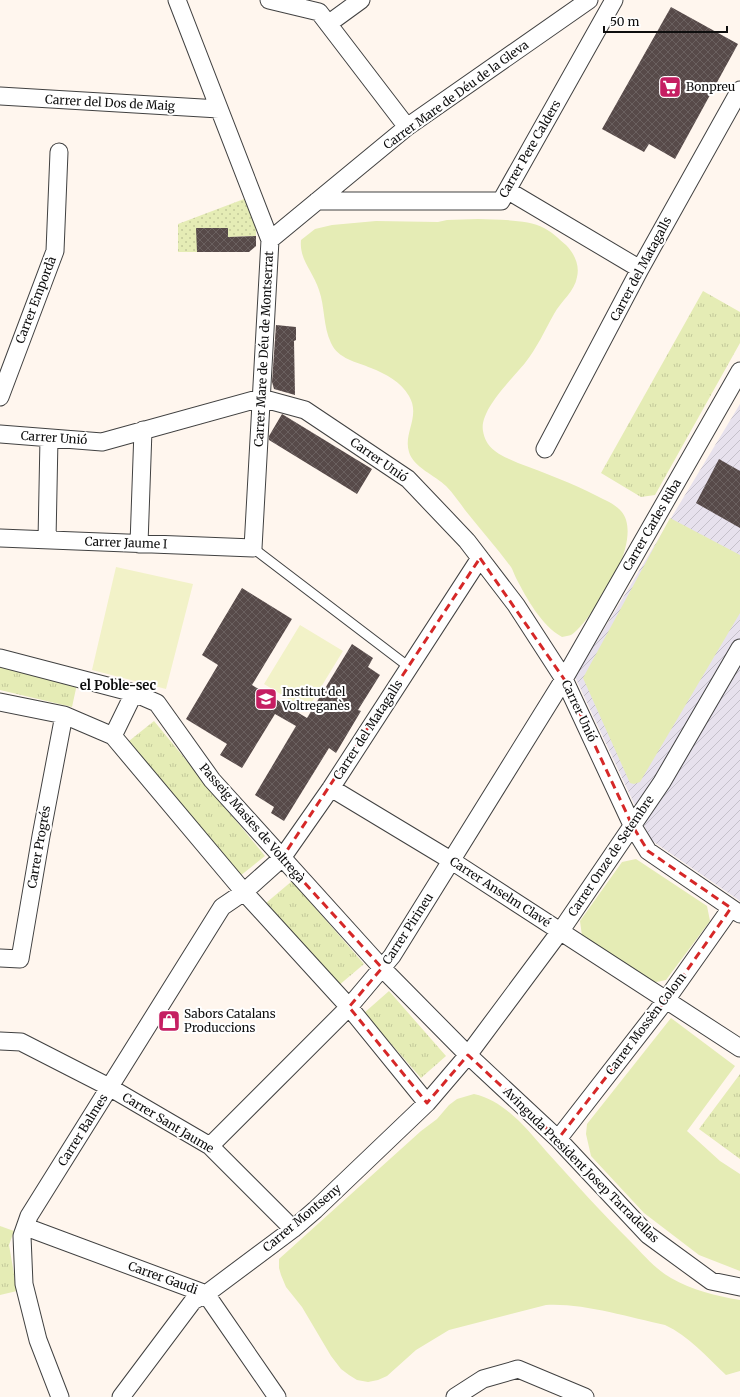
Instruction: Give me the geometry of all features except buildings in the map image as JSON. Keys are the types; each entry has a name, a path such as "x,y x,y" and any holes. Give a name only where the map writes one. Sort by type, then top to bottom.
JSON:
{"street":[{"name":"Carrer Mare de Déu de Montserrat","path":"176,0 270,240 253,548"},
{"path":"268,0 323,12 361,0"},
{"name":"Carrer Mare de Déu de la Gleva","path":"270,240 408,127 589,0"},
{"name":"Carrer Pere Calders","path":"317,202 501,201 614,0"},
{"path":"323,12 408,127"},
{"name":"Carrer del Matagalls","path":"545,450 640,269 740,90"},
{"name":"Carrer del Dos de Maig","path":"0,96 219,109"},
{"name":"Carrer Empordà","path":"0,397 55,250 59,152"},
{"path":"507,190 640,269"},
{"name":"Carrer Carles Riba","path":"564,679 740,371"},
{"name":"Carrer Unió","path":"0,434 102,442 261,398 305,410 408,479 467,541 516,605 564,679 632,825 648,851 736,911"},
{"path":"139,544 143,430"},
{"path":"47,540 49,438"},
{"name":"Carrer Jaume I","path":"0,538 253,548"},
{"name":"Carrer del Matagalls","path":"244,892 282,858 331,788 480,558"},
{"name":"Passeig Masies de Voltregà","path":"0,658 134,693 157,703 212,780 382,968 468,1055"},
{"name":"Carrer Onze de Setembre","path":"468,1055 560,931 662,782 738,658"},
{"name":"Carrer Pirineu","path":"210,1146 349,1007 392,956 564,679"},
{"path":"113,736 134,693"},
{"path":"0,702 64,715 113,736 244,892 349,1007 427,1103"},
{"name":"Carrer Progrés","path":"0,958 20,959 64,715"},
{"name":"Carrer Anselm Clavé","path":"331,788 452,860 740,1048"},
{"name":"Carrer Balmes","path":"60,1397 38,1340 24,1284 22,1236 29,1216 222,907 244,892"},
{"name":"Carrer Mossèn Colom","path":"558,1139 736,911"},
{"name":"Carrer Sant Jaume","path":"0,1041 21,1042 109,1087 210,1146 293,1228"},
{"name":"Carrer Montseny","path":"121,1397 193,1301 206,1294 315,1210 427,1103 468,1055"},
{"name":"Avinguda President Josep Tarradellas","path":"468,1055 558,1139 648,1235 711,1281 740,1287"},
{"name":"Carrer Gaudi","path":"26,1226 206,1294 277,1397"},
{"path":"455,1397 483,1379 518,1369 584,1397"}],"lane":[{"path":"253,548 409,667"}],"highlighted area":[{"path":"480,558 564,679 632,825 648,851 731,908 666,1000 558,1139 468,1055 427,1103 349,1007 382,968 282,858"}],"shaded area":[{"path":"740,404 740,901 651,840 575,677"}],"green space":[{"path":"244,199 256,226 256,236 228,237 228,228 197,228 197,252 178,252 178,224"},
{"path":"478,219 521,221 544,228 566,245 572,252 578,268 574,287 557,309 525,363 491,404 483,423 483,431 487,443 496,452 512,460 568,482 613,504 621,511 626,520 628,530 627,542 624,554 614,578 588,617 575,632 569,636 562,637 554,632 541,619 525,594 511,567 500,552 446,486 420,467 411,457 408,438 413,411 412,403 406,391 388,376 377,370 348,359 338,353 334,348 328,337 319,290 302,254 301,240 315,229 332,225 376,221 438,222 447,220"},
{"path":"703,291 740,312 740,343 655,495 641,497 601,473"},
{"path":"670,518 740,555 740,613 640,782 634,784 630,783 583,678"},
{"path":"116,567 193,584 166,689 92,670"},
{"path":"300,625 343,651 307,710 264,684"},
{"path":"0,666 77,684 72,707 0,690"},
{"path":"154,721 265,856 240,876 129,741"},
{"path":"636,859 707,906 710,921 666,980 652,983 582,936 580,921 622,862"},
{"path":"292,881 364,964 338,986 266,903"},
{"path":"389,991 446,1056 421,1078 364,1013"},
{"path":"671,1018 735,1066 687,1131 720,1161 740,1174 740,1271 699,1255 644,1213 591,1156 586,1134 587,1124"},
{"path":"740,1074 740,1159 699,1129"},
{"path":"474,1094 496,1103 514,1116 598,1208 654,1266 671,1278 696,1289 740,1300 740,1371 726,1375 690,1341 665,1325 606,1311 560,1305 546,1305 449,1330 416,1350 387,1376 378,1380 368,1382 357,1380 341,1369 331,1356 302,1307 286,1287 279,1268 279,1259 421,1131 437,1119 449,1105 457,1099"},
{"path":"0,1226 14,1231 9,1245 17,1291 0,1295"}],"place":[{"name":"Bonpreu","path":"670,87"},
{"name":"Institut del Voltreganès","path":"266,699"},
{"name":"Sabors Catalans Produccions","path":"169,1021"}],"district":[{"name":"el Poble-sec","path":"118,685"}]}
